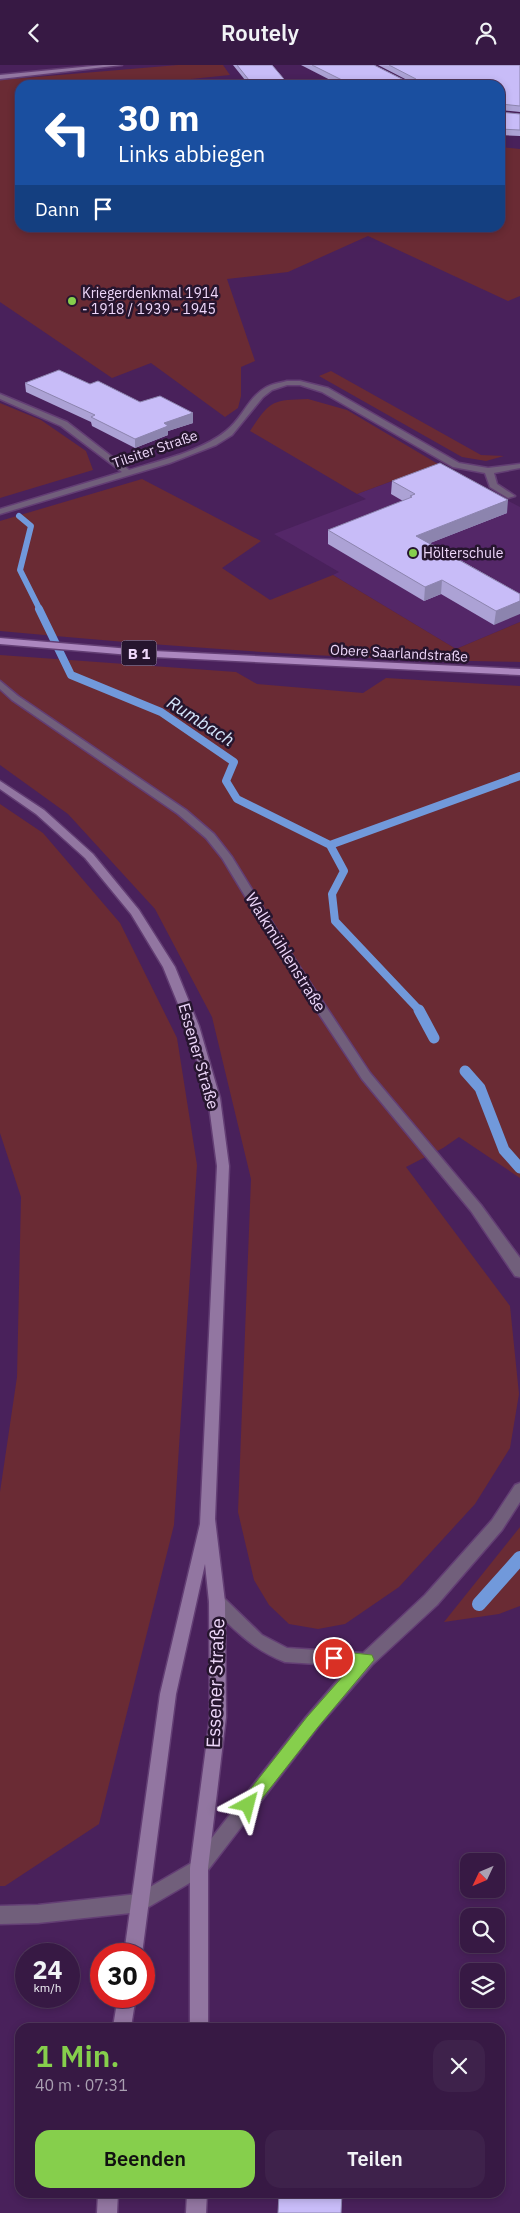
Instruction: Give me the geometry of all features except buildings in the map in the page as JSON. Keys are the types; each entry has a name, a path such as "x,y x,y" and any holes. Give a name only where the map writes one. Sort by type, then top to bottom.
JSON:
{"main road":[{"path":"0,77 119,65"},
{"name":"Obere Saarlandstraße","path":"0,641 154,654 520,672"},
{"name":"Essener Straße","path":"0,784 40,812 89,855 135,912 169,967 193,1026 214,1098 223,1165 207,1519 217,1602 218,1717 199,1868 199,2023"},
{"name":"Essener Straße","path":"135,1943 168,1694 207,1519"},
{"path":"123,2023 125,2008"},
{"path":"107,2213 108,2198"},
{"path":"196,2213 197,2198"}],"street":[{"name":"Tilsiter Straße","path":"0,512 167,461 213,443 240,423 260,395 269,388 287,383 300,383 325,391 456,465 489,471 520,466"},
{"path":"0,396 64,424 128,473"},
{"path":"489,471 493,485 511,496"},
{"name":"Walkmühlenstraße","path":"0,684 15,698 182,812 210,836 227,857 294,967 366,1076 476,1208 515,1261 520,1272"},
{"path":"0,1915 38,1914 140,1903 199,1868 302,1735 366,1660 431,1600 497,1525 520,1489"},
{"path":"217,1602 256,1640 285,1655 366,1660"}],"shaded area":[{"path":"178,65 223,65 230,75 192,80 15,80 15,232 505,232 505,148 520,149 520,296 508,301 368,236 288,272 227,279 255,361 241,367 241,396 238,408 225,417 151,363 112,378 0,302 0,80"},
{"path":"331,371 481,455 504,456 486,461 462,457 319,376"},
{"path":"308,399 347,410 438,464 357,494 250,431 262,413 273,404 286,400"},
{"path":"0,403 41,420 86,451 93,470 0,498"},
{"name":"Hölterschule","path":"438,464 520,507 520,622 456,649 333,575 339,572 274,534 366,499 357,494"},
{"path":"142,479 261,541 222,568 270,600 333,575 456,649 520,622 520,662 325,656 0,631 0,521"},
{"path":"0,655 236,672 257,684 363,693 386,678 520,686 520,1178 459,1137 443,1148 406,1167 510,1306 519,1394 510,1448 475,1504 399,1587 345,1624 318,1629 289,1624 269,1605 254,1580 238,1512 251,1179 212,1017 155,909 68,814 0,765"},
{"path":"0,804 43,833 120,923 177,1038 197,1165 174,1525 99,1824 5,1886 0,1886 0,1492 17,1377 21,1197 0,1133"},
{"path":"520,1527 520,1606 499,1614 444,1622"}],"waterway":[{"name":"Rumbach","path":"19,516 31,526 20,570 40,610"},
{"name":"Rumbach","path":"39,609 71,675 161,712 234,762 226,781 237,799 330,845"},
{"path":"330,845 520,776"},
{"name":"Rumbach","path":"330,845 344,871 332,894 335,921 421,1012"},
{"name":"Rumbach","path":"419,1010 434,1038"},
{"name":"Rumbach","path":"465,1071 480,1088 504,1150 520,1168"},
{"name":"Rumbach","path":"479,1604 520,1558"}],"place":[{"name":"Kriegerdenkmal 1914 - 1918 / 1939 - 1945","path":"72,301"},
{"name":"Hölterschule","path":"413,553"}],"route":[{"path":"248,1805 312,1722 366,1660 334,1658"}]}
